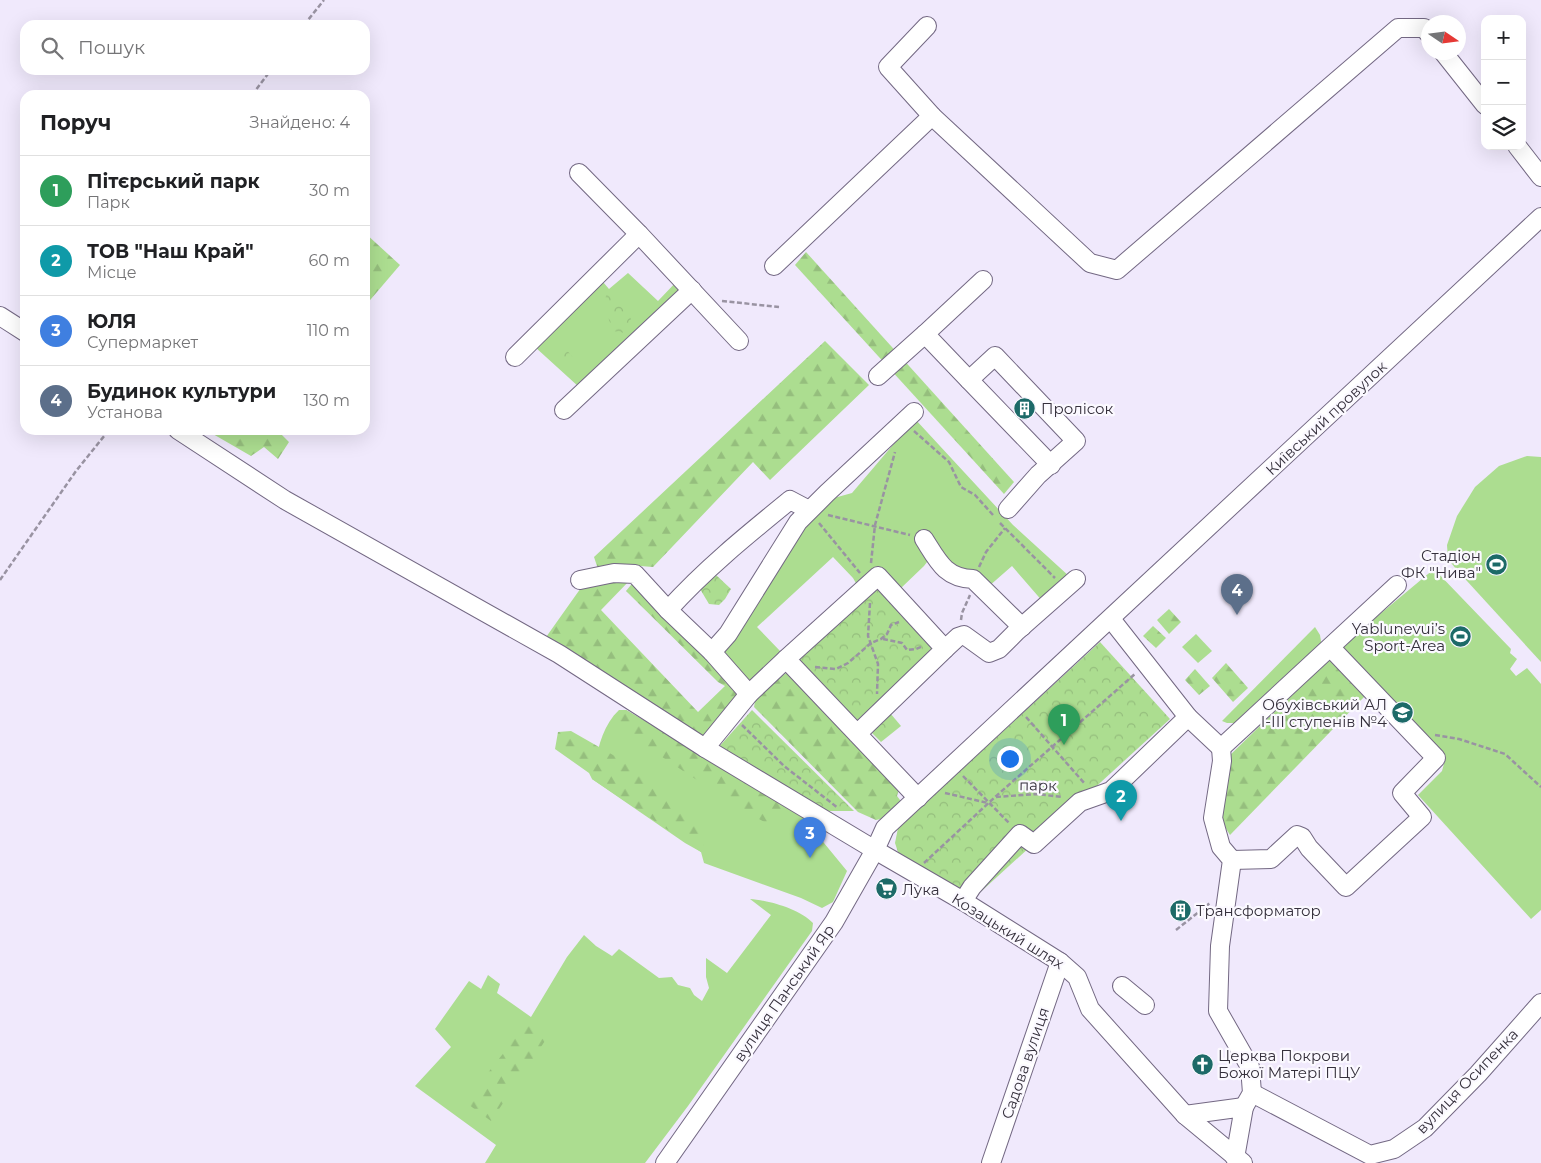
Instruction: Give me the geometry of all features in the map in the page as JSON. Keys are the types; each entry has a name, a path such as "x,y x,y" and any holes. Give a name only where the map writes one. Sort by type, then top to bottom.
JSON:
{"street":[{"path":"927,26 888,67 932,116 1090,263 1117,270 1398,28 1421,28"},
{"path":"1450,60 1481,100"},
{"path":"774,266 932,116"},
{"path":"1520,150 1541,177"},
{"path":"579,173 739,341"},
{"name":"Київський провулок","path":"1017,706 1541,217"},
{"path":"515,357 639,234"},
{"path":"878,376 983,280"},
{"path":"564,410 692,290"},
{"path":"0,316 20,329"},
{"path":"925,334 1051,465"},
{"path":"969,380 995,356 1076,442 1038,475 1008,509"},
{"path":"712,652 728,634 798,522 909,417"},
{"path":"186,435 285,500 559,654 706,748 875,850"},
{"path":"668,610 725,554 790,500 809,510"},
{"path":"924,539 936,559 952,576 962,579 974,579 1022,626"},
{"path":"580,580 614,573 635,574 668,610 712,652 749,694"},
{"path":"706,748 749,694 791,664 878,576 945,649"},
{"path":"857,734 958,637 964,635 989,653 999,650 1022,626 1070,584"},
{"path":"1221,748 1397,586"},
{"path":"1111,618 1188,717 1221,748 1222,761 1213,818 1221,847 1232,860 1220,946 1218,1010 1250,1067 1248,1100 1239,1160"},
{"path":"1232,860 1271,859 1297,835 1302,837 1309,848 1346,887 1422,816 1402,793 1436,758 1331,648"},
{"path":"791,664 918,798"},
{"name":"вулиця Панський Яр","path":"665,1163 834,922 875,850 885,828 1017,706"},
{"path":"962,902 972,887 1020,834 1034,844 1080,802 1111,791 1188,717"},
{"name":"Козацький шлях","path":"875,850 1060,962 1077,977 1090,1009 1185,1115 1239,1160"},
{"name":"Садова вулиця","path":"991,1163 1060,962"},
{"path":"1122,986 1145,1005"},
{"name":"вулиця Осипенка","path":"1248,1100 1370,1155 1394,1149 1425,1128 1478,1074 1541,1003"},
{"path":"1185,1115 1248,1100"}],"path":[{"path":"308,20 324,0"},
{"path":"256,90 267,75"},
{"path":"718,301 779,307"},
{"path":"909,417 949,462 961,487 975,495 1005,528 1048,570 1070,584"},
{"path":"0,580 76,471 105,435"},
{"path":"880,712 876,702 878,664 868,636 869,583 875,525 897,448"},
{"path":"809,510 875,525 924,539"},
{"path":"809,510 869,583"},
{"path":"791,664 805,668 836,669 848,662 871,643 881,639 887,634 891,624 904,620 910,611"},
{"path":"881,639 902,643 907,650 923,646 945,649"},
{"path":"915,873 941,846 995,797 1131,676 1147,666"},
{"path":"1017,706 1098,796"},
{"path":"737,709 740,723 778,761 841,811"},
{"path":"1434,734 1459,739 1505,754 1541,787"},
{"path":"959,772 1020,834"},
{"path":"937,791 989,803"},
{"name":"парк","path":"995,797 1036,794 1068,797 1080,802"},
{"path":"1176,930 1228,888"}],"green space":[{"path":"370,238 400,265 370,300"},
{"path":"806,252 1014,482 1004,494 795,265"},
{"path":"628,273 658,301 679,279 686,286 579,387 535,347 603,282 609,289"},
{"path":"608,289 617,291 619,303 631,316 630,328 625,333 613,331 608,317 602,310"},
{"path":"825,341 869,385 770,480 753,462 653,567 627,565 598,569 594,557"},
{"path":"565,348 575,360 565,369 555,357"},
{"path":"915,419 1013,525 1070,577 1044,603 1012,566 988,587 933,554 924,566 897,591 875,568 857,585 853,578 833,557 757,627 781,652 750,685 719,651 816,503 852,493"},
{"path":"215,435 282,435 289,442 278,459 264,447 251,456"},
{"name":"Стадіон ФК \"Нива\"","path":"1527,456 1541,457 1541,662 1456,569 1448,559 1447,545 1457,516 1475,487 1499,466"},
{"path":"1434,569 1511,649 1510,653 1517,659 1510,669 1516,676 1527,668 1541,684 1541,910 1531,919 1418,795 1442,771 1445,760 1338,649"},
{"path":"716,575 731,589 719,605 709,604 700,589 706,581"},
{"path":"632,578 601,610 698,712 725,686 718,682 626,591 635,580 744,695 706,743 544,640 583,585"},
{"path":"878,585 935,647 857,724 796,658"},
{"path":"1169,609 1181,622 1169,634 1157,620"},
{"path":"1153,626 1166,638 1156,648 1143,636"},
{"path":"1315,627 1320,635 1322,647 1239,723 1222,721"},
{"path":"1196,634 1212,651 1198,663 1182,647"},
{"path":"1100,642 1170,719 974,898 899,855 895,843 898,828"},
{"path":"1330,658 1366,695 1230,835 1218,816 1226,759"},
{"path":"1226,663 1248,688 1233,702 1212,678"},
{"path":"1195,669 1210,686 1199,695 1185,680"},
{"path":"790,670 900,786 897,796 903,804 890,817 876,820 858,812 754,707 756,696"},
{"path":"885,707 901,726 881,742 865,726"},
{"path":"619,710 626,710 801,815 847,871 833,902 822,908 801,898 704,863 701,852 592,779 603,733"},
{"path":"626,710 790,806 774,827 742,810 614,725"},
{"path":"752,710 854,811 821,811 717,749"},
{"path":"571,731 655,779 691,811 706,836 701,852 592,779 589,773 555,749 558,732"},
{"path":"750,899 774,903 800,913 813,923 812,931 688,1106 645,1163 485,1163 496,1145 415,1086 451,1047 435,1029 469,981 481,989 488,975 500,984 497,993 531,1017 567,957 584,935 596,946 612,956 619,949 659,978 672,977 678,985 690,988 694,995 702,1001 709,988 706,977 706,958 727,973 771,915"},
{"path":"531,1018 551,1032 491,1121 465,1102"}],"place":[{"name":"Пролісок","path":"1025,408"},
{"name":"Стадіон ФК \"Нива\"","path":"1497,564"},
{"name":"Будинок культури","path":"1237,615"},
{"name":"Yablunevui’s Sport-Area","path":"1461,637"},
{"name":"Обухівський АЛ І-ІІІ ступенів №4","path":"1403,713"},
{"name":"Пітєрський парк","path":"1064,745"},
{"name":"ТОВ \"Наш Край\"","path":"1121,821"},
{"name":"ЮЛЯ","path":"810,858"},
{"name":"Лука","path":"886,889"},
{"name":"Трансформатор","path":"1180,910"},
{"name":"Церква Покрови Божої Матері ПЦУ","path":"1202,1064"}]}
